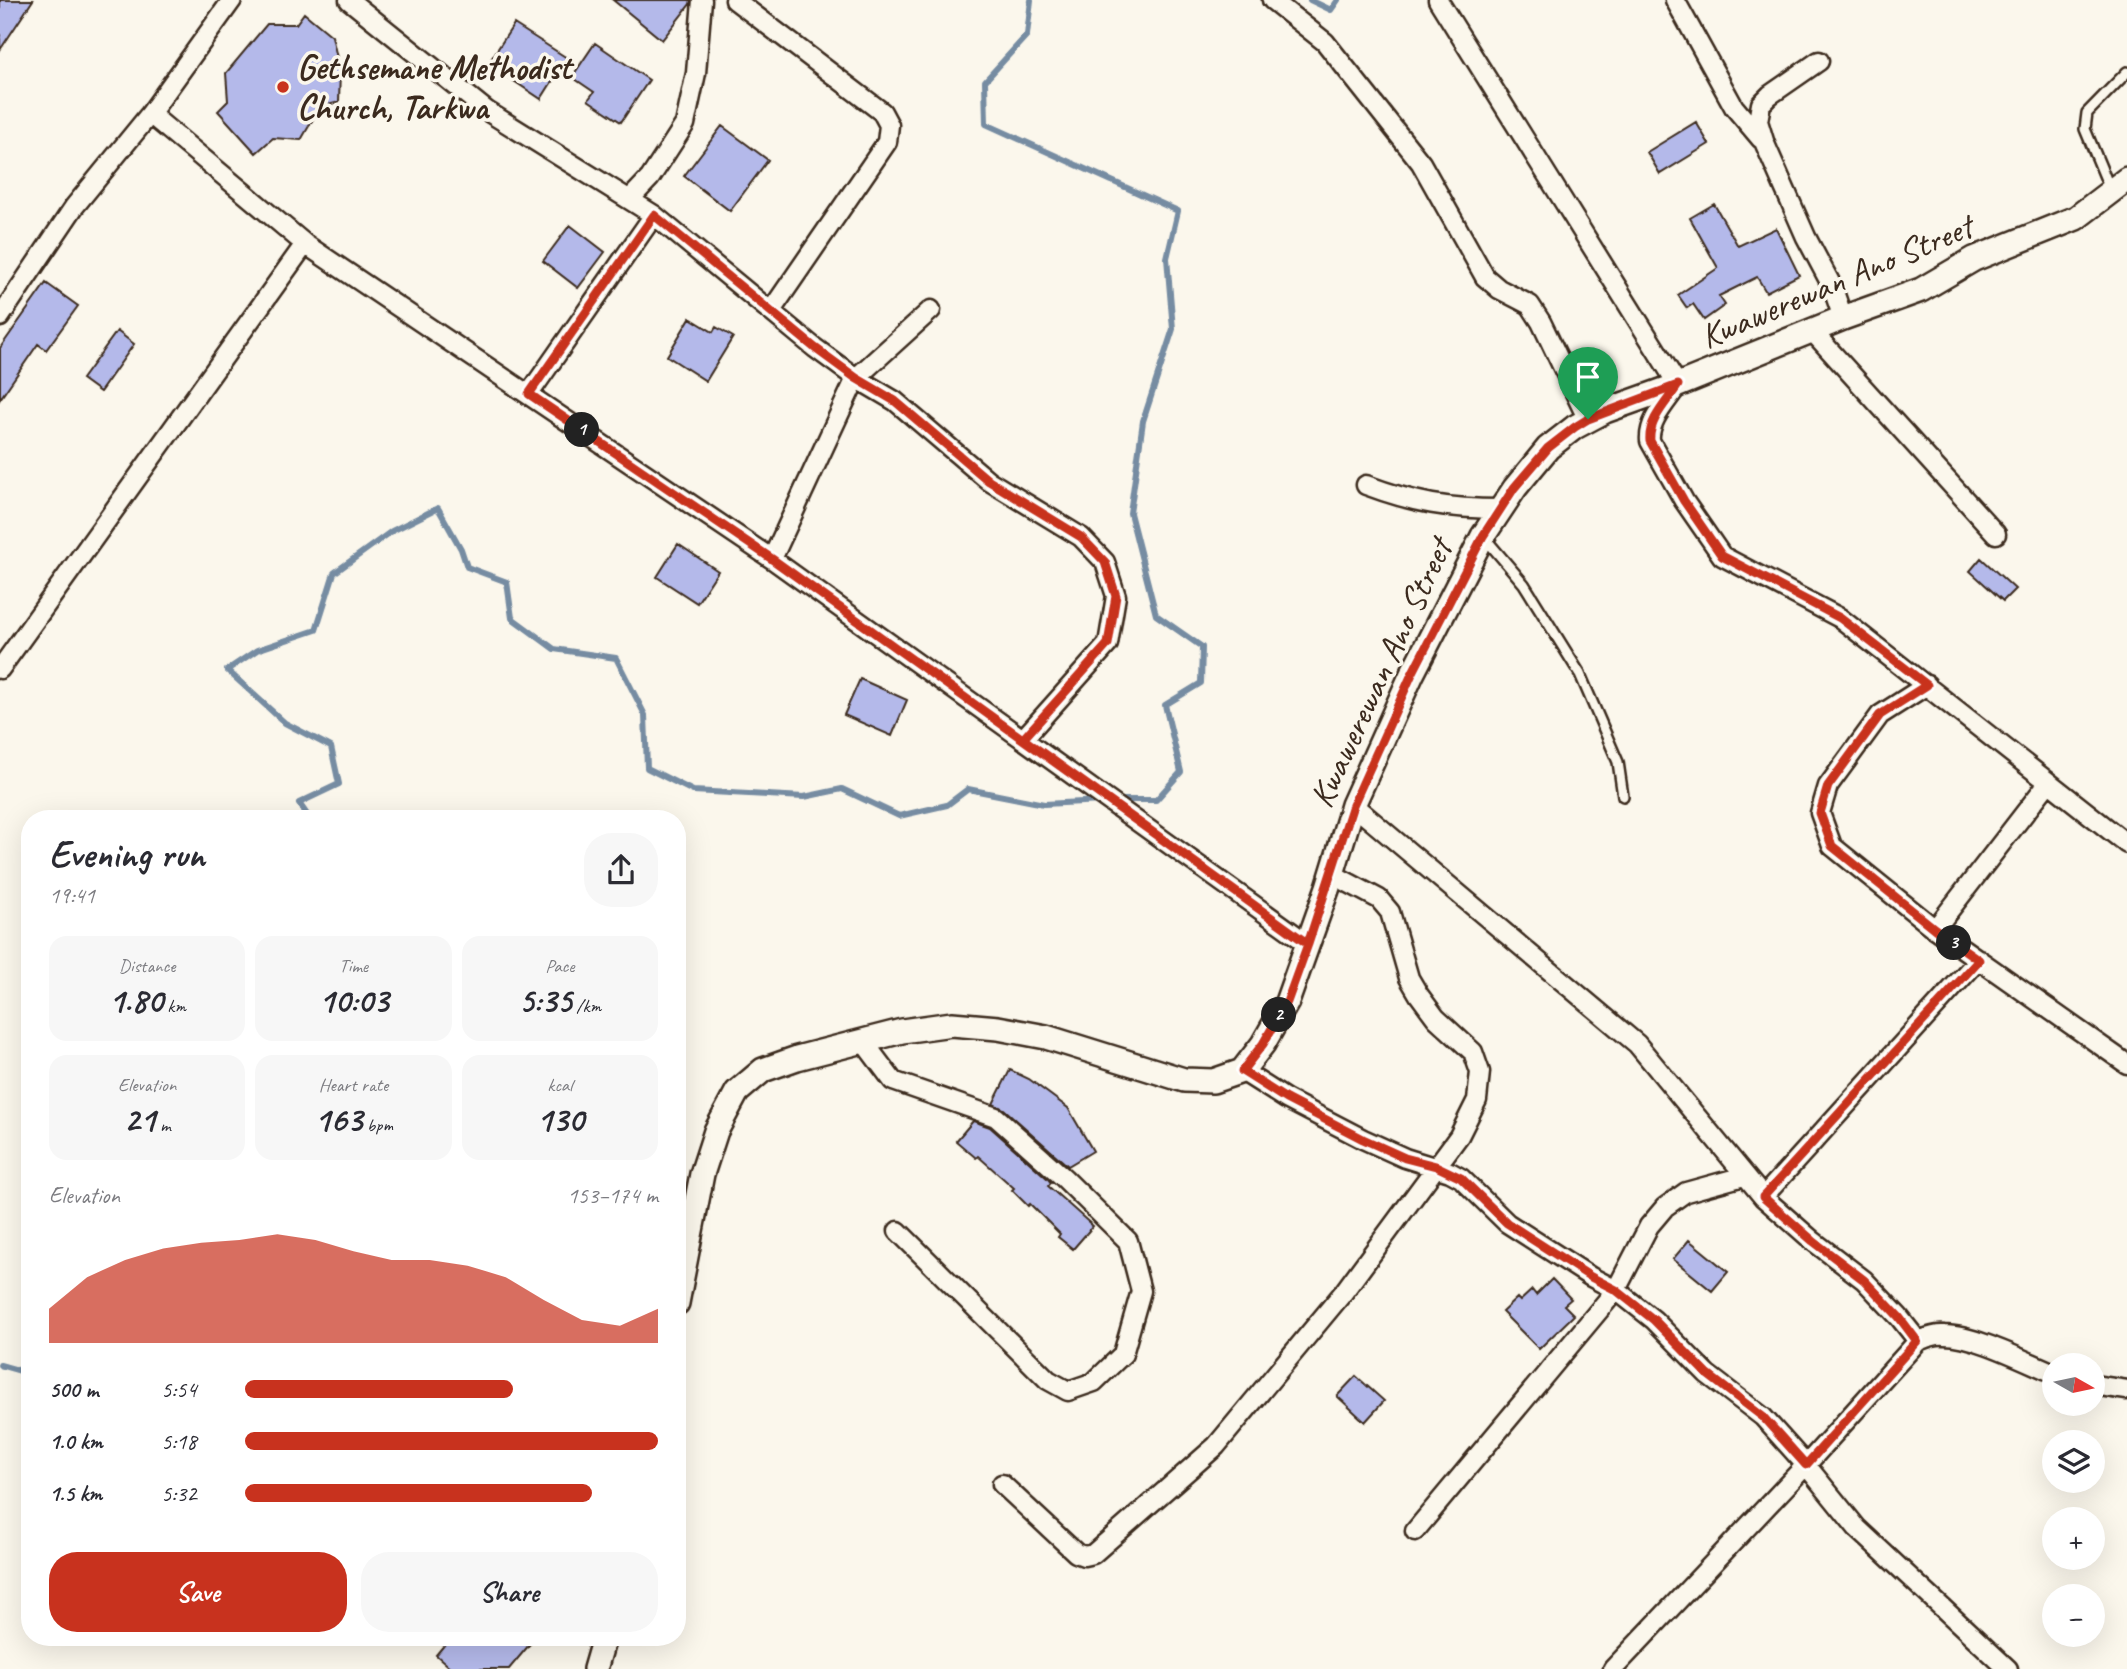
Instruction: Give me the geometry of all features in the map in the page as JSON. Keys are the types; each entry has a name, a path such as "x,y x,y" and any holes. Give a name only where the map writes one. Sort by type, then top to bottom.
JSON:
{"street":[{"path":"0,317 74,207 150,114 232,0"},
{"path":"349,0 487,111 654,215 856,378 895,401 989,481 1081,537 1105,562 1116,596 1108,644 1023,739"},
{"path":"630,199 650,178 685,124 696,73 702,0"},
{"path":"736,0 882,111 889,125 887,142 771,311"},
{"path":"1272,0 1325,42 1421,163 1485,276 1499,289 1530,305 1588,419"},
{"path":"1438,0 1678,385 1653,422 1649,431 1650,441 1684,501 1722,556 1840,618 2127,844"},
{"path":"1675,0 1734,107 1765,144"},
{"path":"1819,61 1761,104 1758,121 1765,144 1806,237 1832,286 1843,318"},
{"path":"150,114 305,244 772,559 1308,944"},
{"name":"Kwawerewan Ano Street","path":"1242,1071 1263,1044 1287,1002 1353,805 1412,674 1483,536 1514,488 1548,448 1588,419 1921,290 1974,259 2076,218 2119,185"},
{"path":"529,394 654,215"},
{"path":"0,670 305,244"},
{"path":"772,559 856,378 930,310"},
{"path":"1813,332 1996,534"},
{"path":"1366,485 1402,499 1440,507 1500,509"},
{"path":"1927,685 1880,715 1828,786 1820,813 1832,846 1935,929 2127,1064"},
{"path":"1935,929 2048,783"},
{"path":"1353,805 1637,1044 1763,1197 1813,1241 1864,1280 1899,1317 1917,1341"},
{"path":"1002,1484 1076,1553 1084,1556 1093,1554 1216,1446 1343,1293 1459,1136 1477,1100 1480,1072 1473,1052 1436,1018 1414,987 1390,912 1378,899 1332,874"},
{"path":"1763,1197 1979,960"},
{"path":"686,1257 702,1174 716,1131 737,1092 763,1070 797,1058 902,1031 952,1024 1046,1037 1184,1080 1213,1081 1242,1071 1286,1099 1363,1139 1405,1158 1436,1166 1461,1178 1507,1223 1616,1290 1654,1320 1707,1374 1763,1417 1857,1528 2008,1669"},
{"path":"863,1041 893,1081 996,1117 1128,1241 1141,1291 1124,1354 1094,1382 1068,1391 1048,1380 898,1231"},
{"path":"1415,1531 1616,1290 1649,1226 1665,1207 1686,1192 1744,1176"},
{"path":"1613,1669 1806,1465 1917,1341 1929,1336 1945,1335 1972,1340 2042,1368"},
{"path":"2105,1387 2127,1390"},
{"path":"595,1669 602,1646"}],"lane":[{"path":"2119,185 2085,129 2087,114 2127,72"},
{"path":"1483,536 1524,584 1580,674 1618,762 1623,796"}],"building":[{"path":"0,0 33,0 0,50"},
{"path":"613,0 691,0 662,40"},
{"name":"Gethsemane Methodist Church, Tarkwa","path":"304,13 332,36 340,71 339,102 320,107 301,140 273,138 256,153 218,111 228,101 226,73 267,24 296,24"},
{"path":"514,24 567,58 541,99 488,64"},
{"path":"595,43 649,80 621,122 588,100 594,92 572,77"},
{"path":"1696,122 1709,144 1660,174 1647,152"},
{"path":"722,126 768,160 730,211 684,176"},
{"path":"1714,204 1738,246 1776,228 1799,275 1766,292 1757,277 1719,296 1725,305 1704,320 1693,304 1687,308 1678,295 1718,268 1690,218"},
{"path":"570,225 605,252 578,288 543,261"},
{"path":"46,283 78,306 46,350 38,344 0,399 0,348"},
{"path":"690,318 713,332 716,327 733,337 706,381 667,356"},
{"path":"117,331 134,344 100,392 82,379"},
{"path":"678,544 718,571 697,603 657,577"},
{"path":"1981,558 2015,589 2003,601 1970,571"},
{"path":"860,679 907,700 892,736 844,715"},
{"path":"1010,1070 1029,1079 1068,1108 1093,1151 1068,1166 1004,1109 993,1104"},
{"path":"973,1121 990,1127 1048,1179 1051,1183 1048,1186 1093,1226 1073,1249 1058,1237 1060,1234 1030,1204 1028,1206 1012,1190 1014,1188 978,1156 976,1158 956,1141"},
{"path":"1689,1240 1728,1272 1712,1291 1673,1259"},
{"path":"1552,1279 1571,1299 1564,1305 1574,1315 1539,1349 1502,1312 1517,1298 1520,1301 1532,1290 1536,1295"},
{"path":"1356,1376 1384,1401 1365,1422 1337,1396"},
{"path":"443,1646 528,1646 509,1669 452,1669 436,1655"}],"waterway":[{"path":"1031,0 1027,35 985,81 986,124 1178,211 1167,258 1173,329 1143,421 1130,513 1156,615 1202,647 1201,683 1165,705 1181,772 1156,800 1117,800"},
{"path":"1310,0 1331,10 1338,0"},
{"path":"304,810 299,803 339,784 331,747 285,723 227,670 257,650 316,630 334,573 392,531 438,508 461,549 467,567 507,582 512,618 554,649 616,658 645,715 647,768 693,791 804,797 842,789 899,816 947,805 968,789 1044,804 1102,801"},
{"path":"0,1365 21,1371"}],"place":[{"name":"Gethsemane Methodist Church, Tarkwa","path":"283,87"}],"route":[{"path":"1588,419 1548,448 1514,488 1483,536 1412,674 1353,805 1308,944 772,559 529,394 654,215 815,348 856,378 895,401 989,481 1081,537 1105,562 1116,596 1108,644 1023,739 1308,944 1287,1002 1263,1044 1242,1071 1286,1099 1363,1139 1405,1158 1436,1166 1461,1178 1507,1223 1616,1290 1654,1320 1707,1374 1763,1417 1806,1465 1917,1341 1899,1317 1864,1280 1813,1241 1763,1197 1979,960 1935,929 1832,846 1820,813 1828,786 1880,715 1927,685 1840,618 1722,556 1684,501 1650,441 1649,431 1653,422 1678,385 1588,419"}]}
